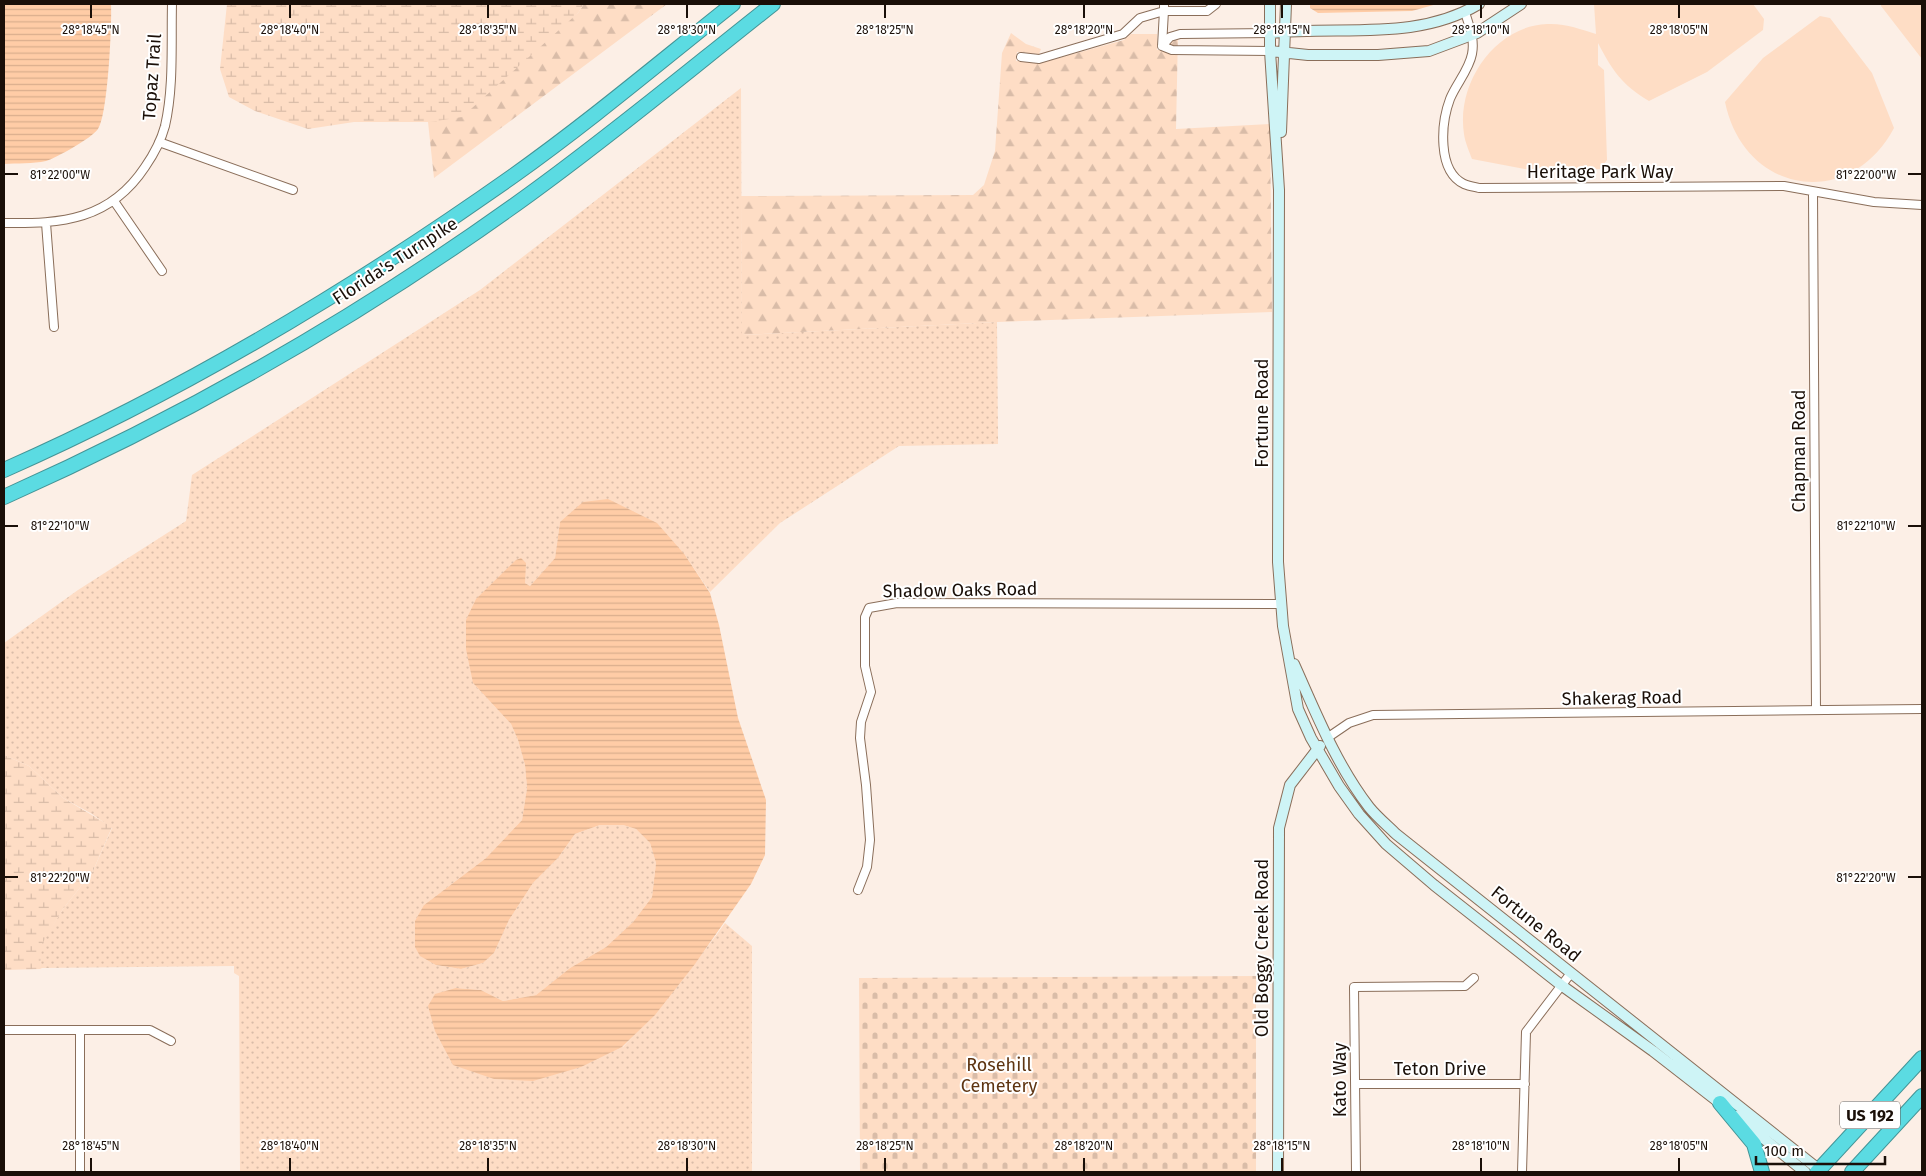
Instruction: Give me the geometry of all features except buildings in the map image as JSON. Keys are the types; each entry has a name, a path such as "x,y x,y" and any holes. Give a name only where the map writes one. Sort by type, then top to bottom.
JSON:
{"highway":[{"name":"Florida's Turnpike","path":"4,470 115,417 208,368 364,276 514,175 587,121 733,4"},
{"name":"Florida's Turnpike","path":"4,497 126,439 219,390 377,297 529,195 602,140 773,4"},
{"name":"US 192","path":"1820,1171 1922,1058"},
{"name":"US 192","path":"1852,1172 1922,1096"},
{"path":"1720,1103 1754,1144 1762,1166 1762,1172"}],"main road":[{"name":"Fortune Road","path":"1270,4 1270,51 1278,173 1280,604 1298,709 1317,750 1359,814 1386,844 1434,885 1561,985 1653,1050 1805,1172"},
{"name":"Fortune Road","path":"1278,173 1286,54 1286,4"},
{"path":"1270,33 1286,31 1388,30 1428,26 1465,12 1479,4"},
{"path":"1270,51 1286,54 1397,54 1429,51 1472,34 1521,4"},
{"name":"Fortune Road","path":"1288,652 1327,738 1351,780 1370,808 1396,834 1820,1171"},
{"name":"Old Boggy Creek Road","path":"1278,1172 1279,828 1290,784 1327,738"}],"street":[{"name":"Topaz Trail","path":"4,223 46,222 82,216 114,201 141,173 159,142 165,126 169,96 172,4"},
{"path":"1021,57 1039,59 1124,34 1140,18 1164,7 1207,11 1216,4"},
{"path":"1162,46 1164,7"},
{"name":"Heritage Park Way","path":"1465,12 1472,34 1472,55 1450,100 1443,134 1443,154 1451,172 1463,184 1480,188 1784,186 1874,202 1922,205"},
{"path":"1162,46 1170,37 1180,34 1270,33"},
{"path":"1162,46 1172,50 1270,51"},
{"path":"159,142 293,190"},
{"name":"Chapman Road","path":"1813,192 1816,710"},
{"path":"114,201 162,271"},
{"path":"46,222 54,327"},
{"name":"Shadow Oaks Road","path":"858,890 867,867 870,840 860,738 861,722 871,692 865,666 865,616 869,608 897,603 1280,604"},
{"name":"Shakerag Road","path":"1327,738 1349,722 1373,715 1922,709"},
{"path":"1522,1172 1526,1032 1571,973"},
{"name":"Kato Way","path":"1356,1172 1354,987 1466,986 1474,978"},
{"path":"4,1030 150,1030 171,1040"},
{"path":"80,1030 80,1172"},
{"name":"Teton Drive","path":"1355,1084 1525,1084"}],"green space":[{"path":"227,4 584,4 578,13 462,117 430,122 354,122 308,129 255,111 229,97 220,69"},
{"path":"584,4 667,4 434,178 428,122 578,13"},
{"path":"1594,4 1753,4 1764,19 1763,30 1707,72 1649,101 1625,83 1608,61 1598,43 1598,65 1604,70 1607,160 1600,169 1530,170 1472,159 1465,137 1463,115 1466,96 1473,77 1483,61 1496,46 1511,35 1528,27 1560,24 1596,34"},
{"path":"1881,4 1922,4 1922,59 1881,6"},
{"path":"1820,16 1830,18 1872,73 1894,128 1875,155 1851,172 1826,181 1800,181 1775,173 1753,157 1736,133 1725,102 1763,58"},
{"path":"1011,33 1026,44 1041,49 1039,54 1017,52 1016,61 1041,63 1124,40 1131,34 1157,34 1157,50 1167,50 1167,34 1178,34 1176,129 1270,124 1272,312 997,322 742,335 741,196 973,195 984,185 995,151 1002,53"},
{"path":"741,88 742,335 997,322 998,444 899,446 780,523 710,592 685,555 560,522 555,558 530,586 525,583 524,568 473,683 511,724 518,740 525,765 527,788 522,820 486,858 424,905 436,965 461,969 483,963 494,953 509,920 533,883 558,858 575,834 600,825 623,825 636,829 650,843 656,863 652,897 633,922 606,947 570,968 536,995 503,1001 481,990 456,988 623,1047 676,987 725,923 752,946 752,1172 240,1172 239,976 234,973 234,966 40,968 41,944 63,909 93,871 112,828 63,798 29,766 4,755 4,643 78,590 186,521 192,475 480,290"},
{"path":"4,755 29,766 63,798 112,827 93,871 63,909 42,944 40,968 42,969 4,970"},
{"name":"Rosehill Cemetery","path":"1256,976 1256,1172 860,1172 859,978"}],"shaded area":[{"path":"4,4 111,4 107,89 98,129 74,147 46,161 4,164"},
{"path":"1310,4 1437,4 1412,11 1318,13 1310,8"},
{"path":"608,499 657,523 685,555 710,593 719,625 738,718 766,800 765,855 751,884 695,964 655,1015 622,1047 581,1067 533,1081 494,1079 453,1065 435,1031 428,1006 435,994 456,988 481,990 503,1001 536,995 570,968 606,947 633,922 652,897 656,863 650,843 636,829 623,825 600,825 575,834 558,858 533,883 509,920 494,953 483,963 461,969 436,965 420,956 415,947 415,921 424,905 486,858 522,820 527,788 525,765 511,724 473,683 466,649 466,620 476,599 516,560 521,558 526,563 525,583 530,586 555,558 560,522 583,502"}]}
